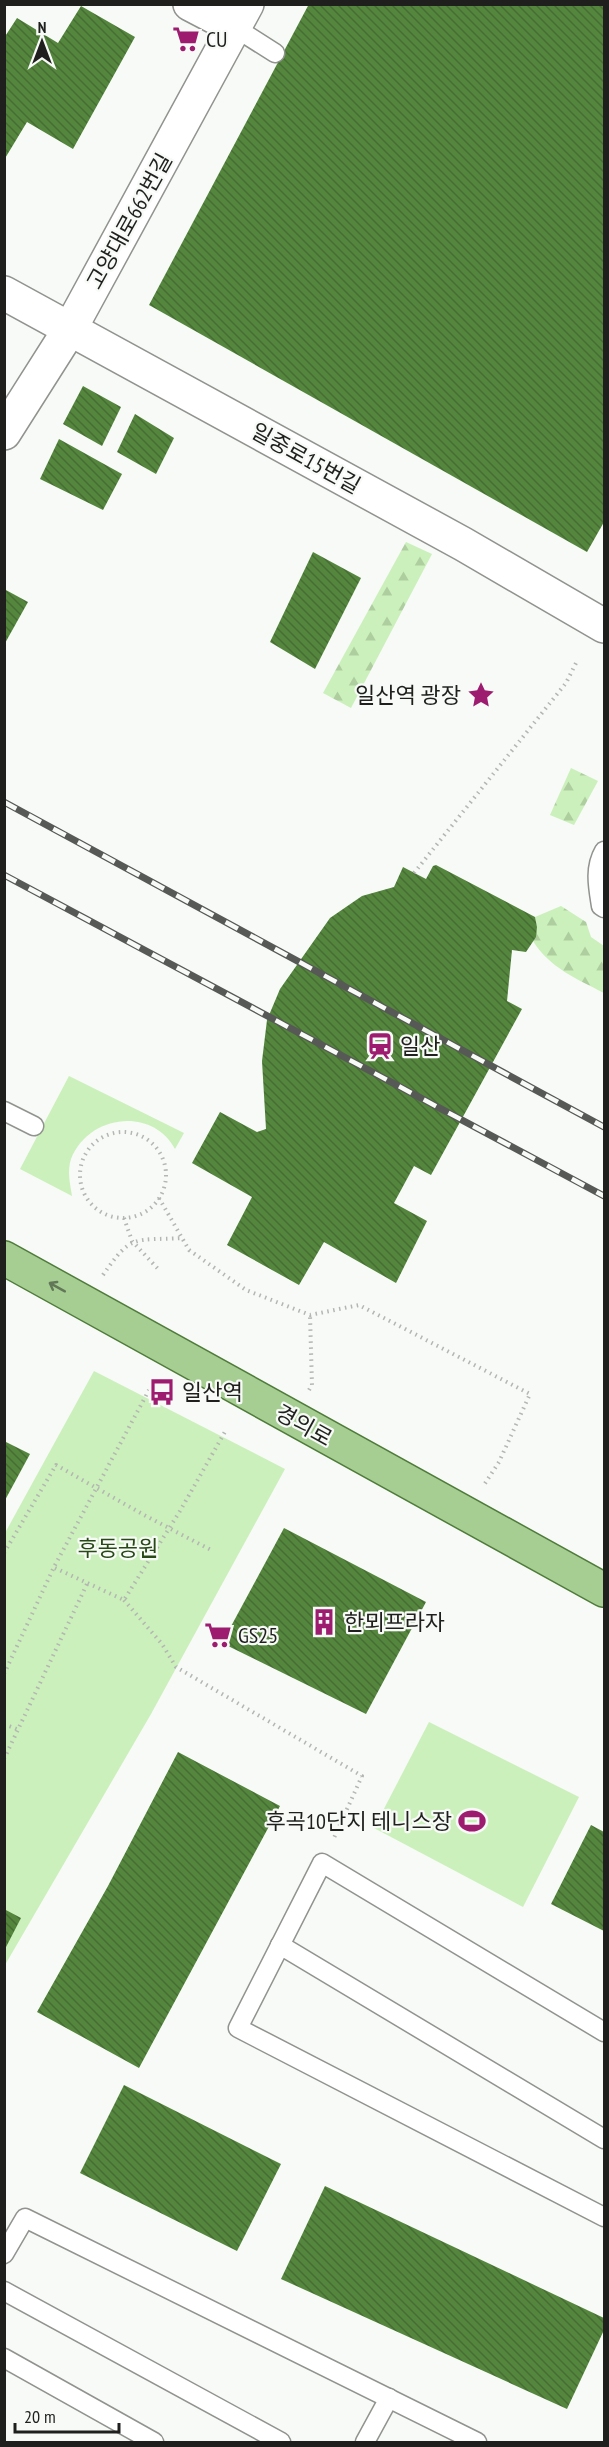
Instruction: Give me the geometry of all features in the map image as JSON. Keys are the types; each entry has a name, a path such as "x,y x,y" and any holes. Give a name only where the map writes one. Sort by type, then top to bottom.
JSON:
{"main road":[{"name":"경의로","path":"4,1258 604,1590"},
{"name":"경의로","path":"4,1284 604,1611"}],"street":[{"path":"190,4 240,16"},
{"name":"고양대로662번길","path":"4,433 70,329 240,16"},
{"name":"일중로15번길","path":"4,293 603,622"}],"lane":[{"path":"240,16 275,53"},
{"path":"604,850 599,860 597,883 601,906 604,908"},
{"path":"4,1111 34,1126"},
{"path":"602,2209 238,2028 322,1863 604,2032"},
{"path":"280,1945 604,2139"},
{"path":"4,2254 25,2218 477,2442"},
{"path":"4,2291 281,2442"},
{"path":"4,2358 154,2442"},
{"path":"366,2442 388,2398"}],"path":[{"path":"414,873 566,683 577,661"},
{"path":"117,1133 131,1133 144,1138 155,1147 162,1158 166,1172 159,1198 150,1209 124,1218 110,1216 97,1210 87,1199 81,1186 80,1172 83,1157 92,1145 104,1137 117,1133"},
{"path":"159,1198 189,1250 246,1290 310,1315 359,1305 530,1394 499,1462 483,1489"},
{"path":"124,1218 132,1241 160,1271"},
{"path":"99,1281 120,1251 132,1241 182,1238"},
{"path":"307,1395 312,1385 310,1315"},
{"path":"4,1674 54,1567 149,1390"},
{"path":"124,1600 226,1430"},
{"path":"4,1553 56,1465 144,1515 212,1550"},
{"path":"54,1567 124,1600 162,1644 176,1667 362,1776 322,1863"},
{"path":"4,1760 87,1584"},
{"path":"4,1724 19,1730"}],"green space":[{"path":"406,542 432,554 351,708 323,693"},
{"path":"571,768 598,781 574,825 550,815"},
{"path":"561,906 586,922 591,937 604,946 604,993 556,966 547,959 533,941 537,927 535,917"},
{"path":"69,1076 184,1133 175,1149 165,1135 151,1126 121,1121 105,1125 91,1133 79,1144 70,1164 69,1177 72,1196 20,1169"},
{"name":"후동공원","path":"94,1371 285,1469 151,1714 5,1965 5,1533"},
{"name":"후곡10단지 테니스장","path":"429,1722 579,1797 523,1907 374,1828"}],"building":[{"path":"309,4 604,4 604,522 587,552 149,305"},
{"path":"81,6 135,37 73,149 27,122 4,160 4,38 17,18 58,43"},
{"path":"83,386 121,407 102,446 63,424"},
{"path":"135,414 174,438 156,474 117,452"},
{"path":"59,439 122,474 103,510 40,479"},
{"path":"313,552 361,578 315,669 270,642"},
{"path":"4,589 28,602 4,645"},
{"path":"436,865 535,917 536,937 526,952 512,950 507,1001 522,1009 431,1175 414,1166 394,1203 427,1221 396,1283 324,1242 299,1285 227,1245 252,1197 192,1163 220,1112 257,1132 266,1129 262,1061 267,1020 280,989 330,918 362,896 394,887 403,867 426,879 433,866"},
{"path":"4,1441 30,1454 4,1502"},
{"name":"한뫼프라자","path":"284,1528 426,1602 366,1714 222,1643"},
{"path":"178,1752 280,1806 139,2068 37,2012 108,1886"},
{"path":"591,1825 604,1832 604,1931 551,1904"},
{"path":"4,1909 21,1918 4,1951"},
{"path":"124,2085 281,2164 237,2251 80,2173"},
{"path":"325,2186 604,2318 604,2330 567,2409 281,2279"}],"railway":[{"path":"4,802 604,1127"},
{"path":"4,875 604,1196"}],"place":[{"name":"CU","path":"186,39"},
{"name":"일산역 광장","path":"481,695"},
{"name":"일산","path":"380,1046"},
{"name":"일산역","path":"162,1392"},
{"name":"한뫼프라자","path":"324,1622"},
{"name":"GS25","path":"218,1635"},
{"name":"후곡10단지 테니스장","path":"472,1821"}]}
